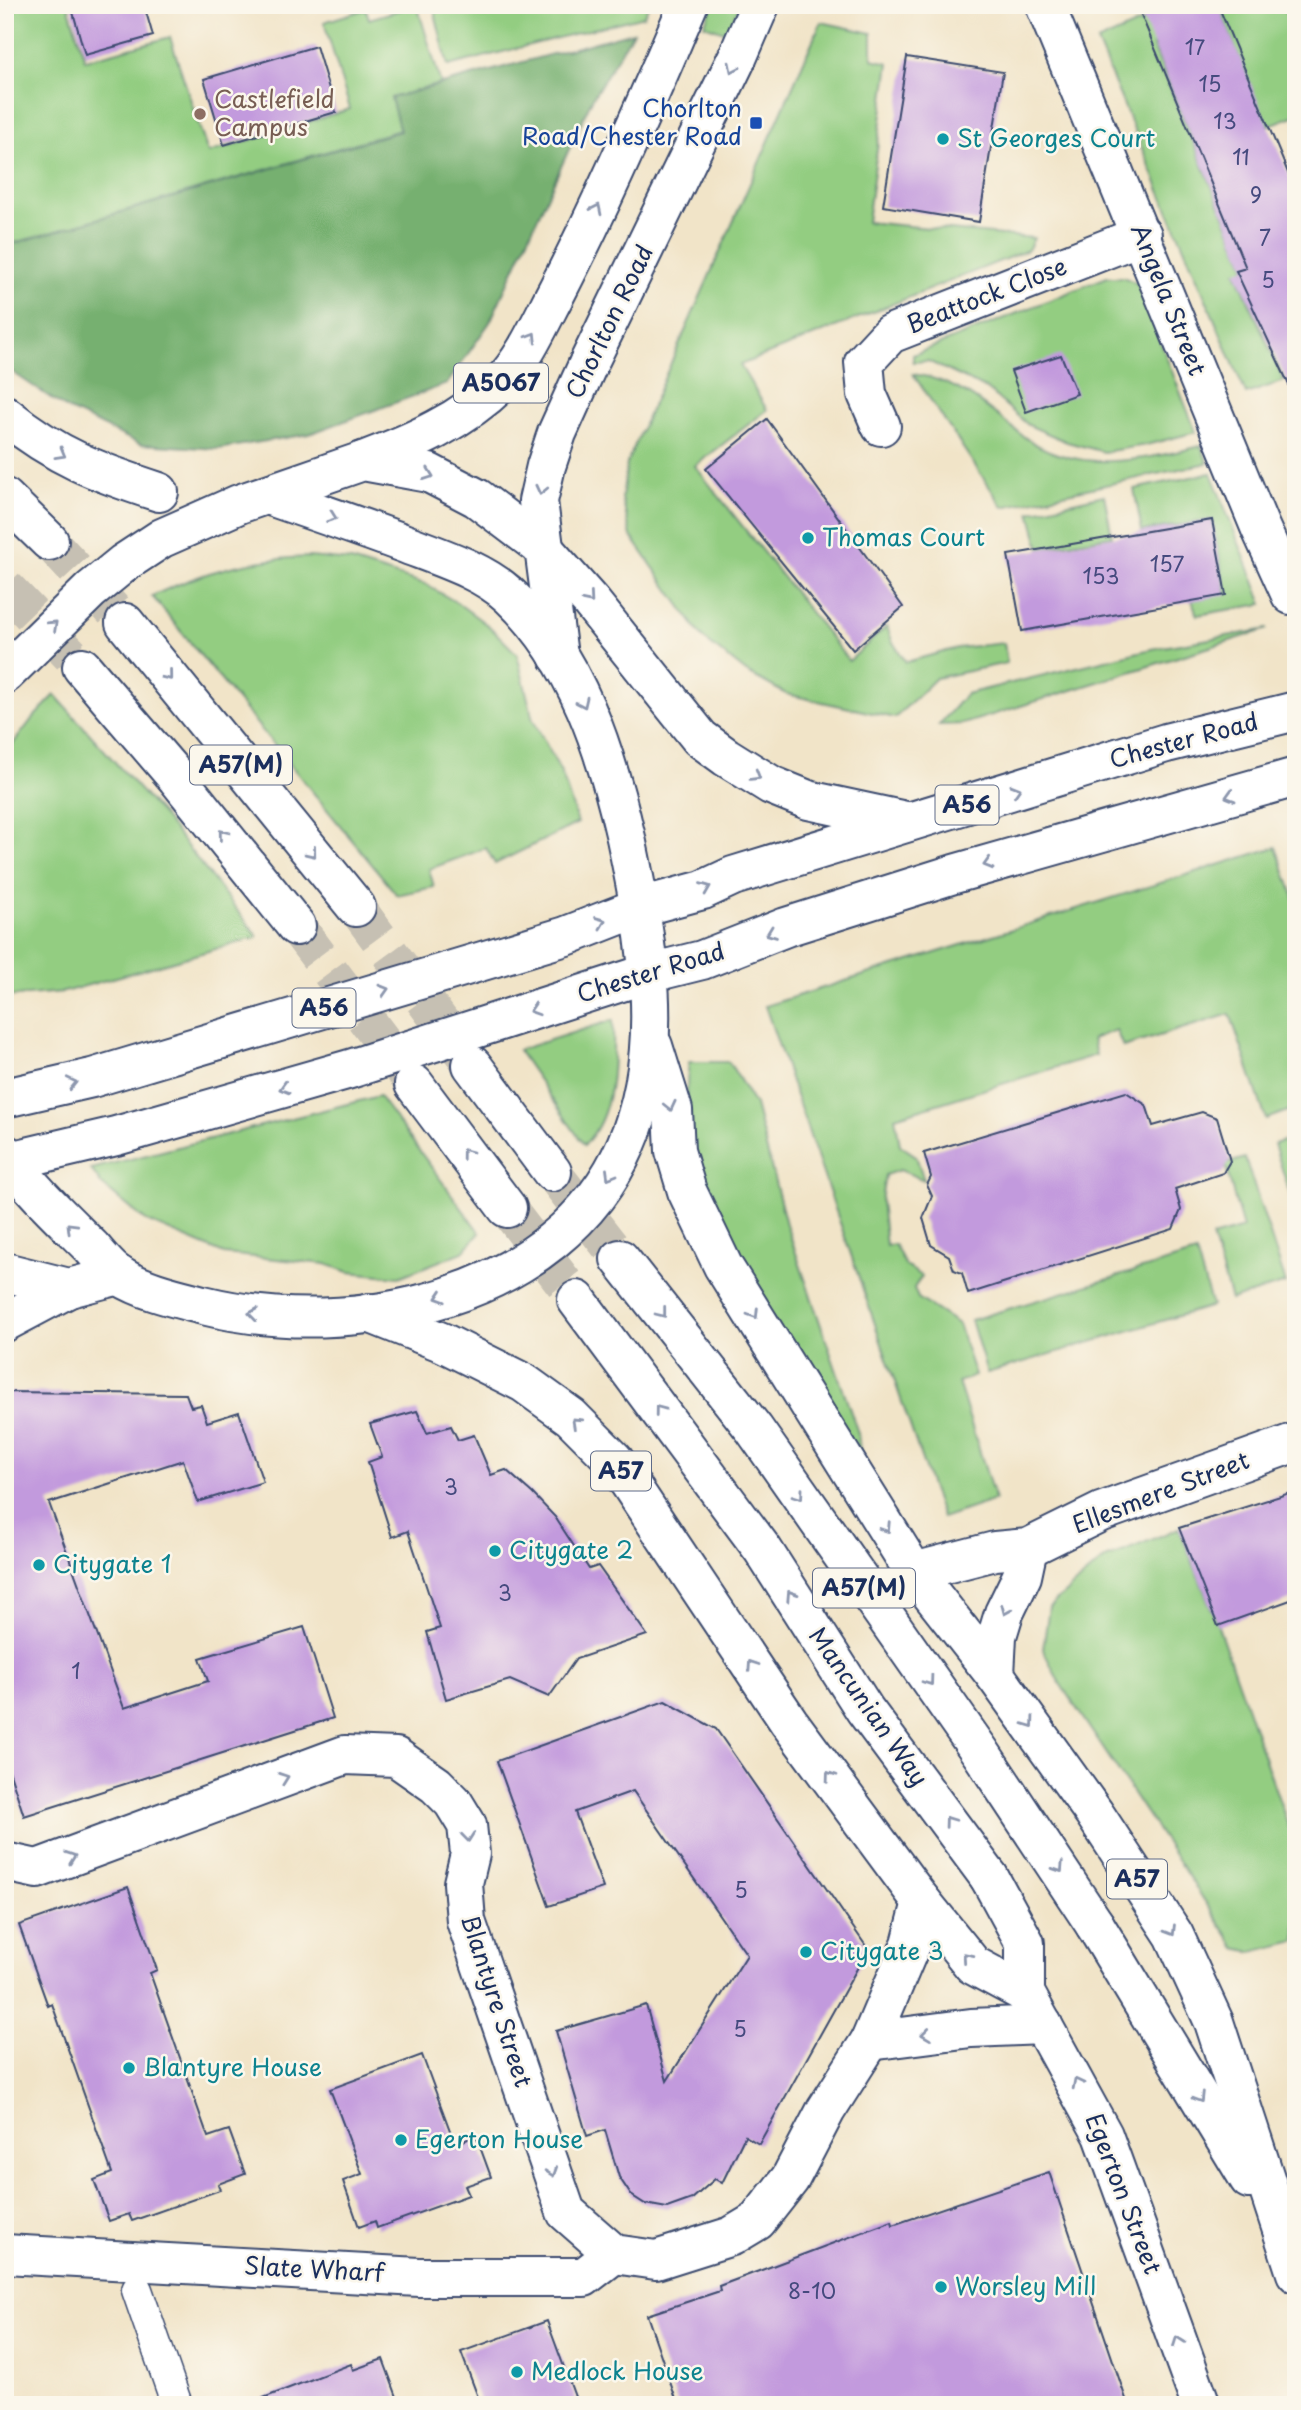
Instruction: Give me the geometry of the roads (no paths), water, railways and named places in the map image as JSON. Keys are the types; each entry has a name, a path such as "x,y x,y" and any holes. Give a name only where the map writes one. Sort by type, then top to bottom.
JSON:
{"main road":[{"name":"A5067","path":"363,461 424,437 464,414 503,381 537,328 568,270 688,5"},
{"name":"Chorlton Road","path":"558,656 538,500 557,433 760,5"},
{"name":"Angela Street","path":"1045,5 1142,235 1259,527 1290,595"},
{"name":"Beattock Close","path":"881,426 867,394 864,362 890,334 1142,235"},
{"path":"5,415 33,437 87,468 159,492 253,499 439,557 475,573 508,594 558,656 578,690 605,758 640,907 652,1040 642,1094 627,1143 608,1181 567,1229 540,1251 503,1273 420,1303 369,1313 321,1318 272,1317 224,1310 170,1296 119,1275 7,1159"},
{"path":"5,674 50,628 124,563 162,538 253,499 363,461"},
{"name":"Chester Road","path":"363,461 429,473 477,498 543,548 591,602 700,738 753,774 796,795 833,807 911,822"},
{"path":"5,498 49,541"},
{"name":"A57(M)","path":"125,624 356,907"},
{"name":"A57(M)","path":"82,667 177,778 296,926"},
{"name":"Chester Road","path":"5,1098 92,1078 566,936 640,907 703,890 733,876 1166,743 1296,711"},
{"name":"Chester Road","path":"7,1159 116,1136 350,1069 646,974 702,960 786,927 954,874 1296,777"},
{"name":"A57","path":"652,1040 673,1110 675,1151 704,1230 818,1422 914,1572 995,1675 1094,1813 1174,1935 1214,2022 1296,2273"},
{"path":"472,1065 552,1172"},
{"path":"414,1084 507,1208"},
{"name":"A57(M)","path":"620,1259 754,1429 981,1753 1096,1925"},
{"path":"5,1272 69,1288"},
{"path":"5,1322 69,1288 119,1275"},
{"name":"Mancunian Way","path":"577,1300 762,1550 865,1710 989,1877 1025,1943 1034,2009"},
{"name":"A57","path":"369,1313 444,1343 524,1383 571,1417 614,1460 789,1722 922,1902 973,1965 1034,2009"},
{"name":"Ellesmere Street","path":"914,1572 995,1551 1028,1548 1101,1512 1296,1442"},
{"path":"995,1675 997,1636 1004,1613 1022,1576 1028,1548"},
{"name":"Blantyre Street","path":"5,1862 37,1869 345,1755 396,1758 436,1786 453,1802 467,1825 470,1854 463,1883 466,1921 566,2211 614,2254"},
{"path":"614,2254 656,2259 719,2241 757,2221 790,2179 827,2110 870,2041 911,1944 922,1902"},
{"name":"A57","path":"1096,1925 1163,2040 1280,2229"},
{"path":"870,2041 971,2028 1034,2009"},
{"name":"Egerton Street","path":"1034,2009 1103,2135 1201,2405"},
{"name":"Slate Wharf","path":"5,2254 419,2277 584,2277 614,2254"}],"street":[{"path":"137,2290 177,2405"}],"tunnel":[{"path":"49,541 125,623"},
{"path":"5,587 82,667"},
{"path":"356,907 469,1061"},
{"path":"296,926 413,1082"},
{"path":"552,1172 620,1259"},
{"path":"507,1208 577,1300"}],"place":[{"name":"Castlefield Campus","path":"200,114"},
{"name":"Chorlton Road/Chester Road","path":"756,123"},
{"name":"St Georges Court","path":"943,139"},
{"name":"Thomas Court","path":"808,538"},
{"name":"Citygate 2","path":"495,1551"},
{"name":"Citygate 1","path":"39,1565"},
{"name":"Citygate 3","path":"806,1952"},
{"name":"Blantyre House","path":"129,2068"},
{"name":"Egerton House","path":"401,2140"},
{"name":"Worsley Mill","path":"941,2287"},
{"name":"Medlock House","path":"517,2372"}]}
